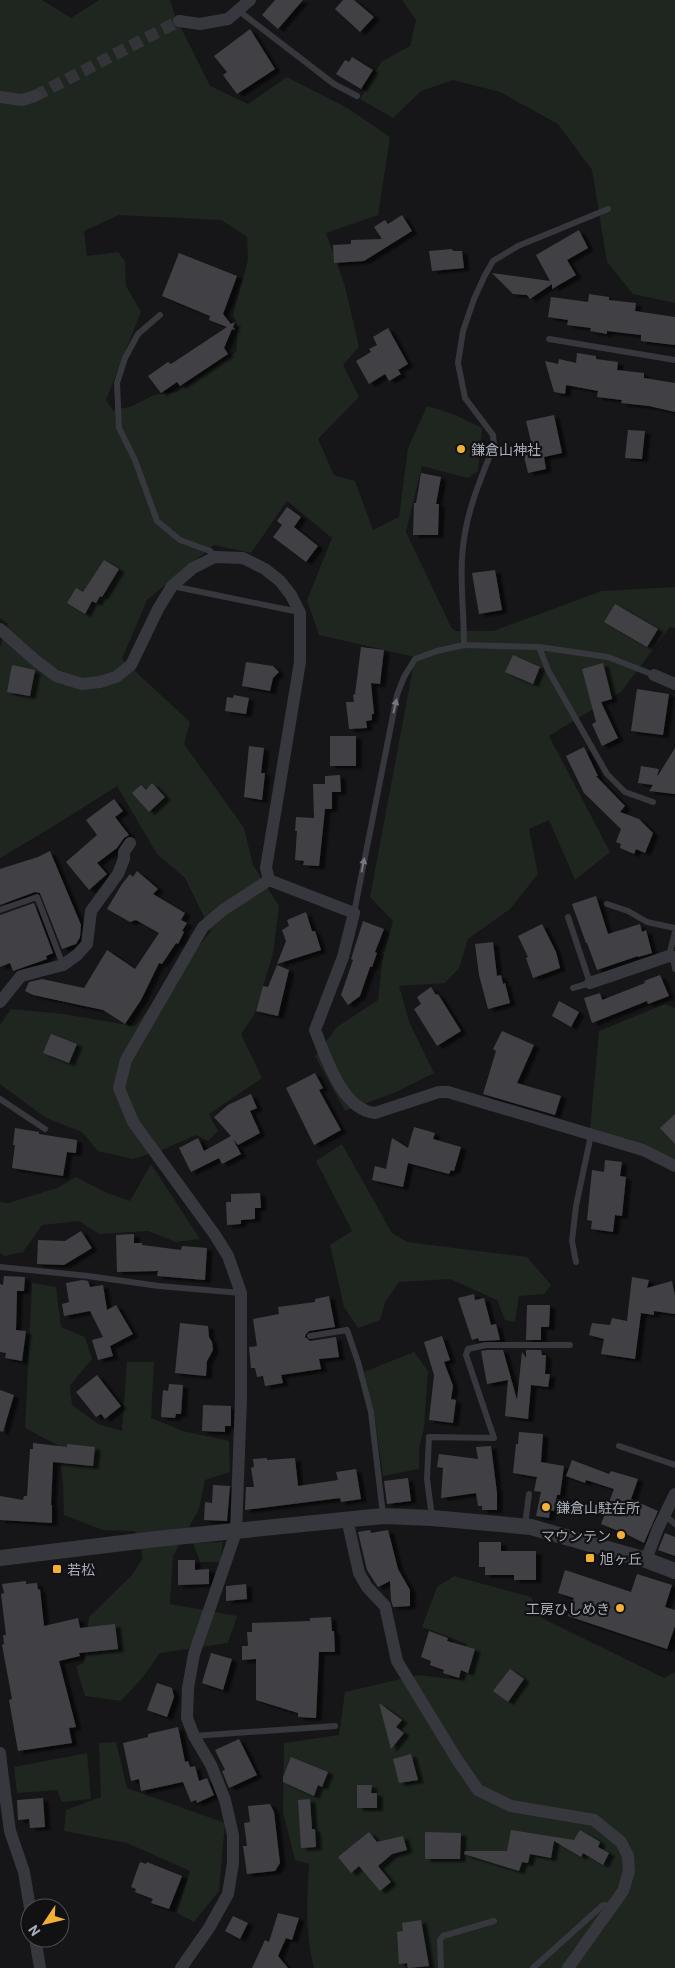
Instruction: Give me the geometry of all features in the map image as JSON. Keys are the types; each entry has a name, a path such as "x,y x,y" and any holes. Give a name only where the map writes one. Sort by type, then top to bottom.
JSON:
{"street":[{"path":"179,21 200,24 228,18 250,0"},
{"path":"0,97 22,100 35,96"},
{"path":"0,629 56,676 82,684 100,682 116,677 132,665 158,609 172,586 193,568 215,557 243,558 265,569 280,580 291,595 300,613 300,662 267,860 266,868 269,880"},
{"path":"654,675 675,684"},
{"path":"0,1002 21,976 63,965 77,955 87,944 90,911 118,874 124,859 124,852 130,842"},
{"path":"269,880 354,913 343,957 315,1030 328,1064 348,1099 357,1107 365,1112 375,1113 439,1092 448,1092 642,1150 675,1166"},
{"path":"181,1968 209,1928 228,1894 233,1863 233,1835 225,1800 211,1765 194,1736 187,1718 188,1688 194,1654 236,1532 241,1390 241,1293 224,1249 132,1122 119,1088 126,1060 203,927 223,910 269,880"},
{"path":"590,983 673,960"},
{"path":"646,1560 675,1494"},
{"path":"0,1558 383,1516 432,1518 525,1527 646,1560 675,1571"},
{"path":"347,1519 359,1573 367,1587 385,1606 397,1661 456,1758 478,1790 511,1806 594,1820 621,1842 628,1856 629,1871 623,1891 568,1968"},
{"path":"0,1753 10,1831 24,1872 28,1898"},
{"path":"37,1948 40,1968"}],"lane":[{"path":"239,10 334,84 357,96"},
{"path":"464,644 462,576 465,534 472,505 494,445 493,435 465,398 458,362 463,331 474,299 493,261 518,246 608,209"},
{"path":"160,315 138,334 125,358 117,383 119,428 135,460 157,521 180,540 210,551 215,557"},
{"path":"549,339 675,360"},
{"path":"172,586 300,613"},
{"path":"354,913 398,695 404,677 415,659 464,644 539,648 608,657 654,675"},
{"path":"539,648 548,670 607,774 625,792 653,802"},
{"path":"0,910 37,897 63,965"},
{"path":"607,904 628,911 647,922 675,928"},
{"path":"568,917 590,983 573,988"},
{"path":"673,960 675,932"},
{"path":"0,1099 45,1129"},
{"path":"576,1262 572,1241 576,1206 591,1135"},
{"path":"0,1266 159,1286 241,1293"},
{"path":"310,1336 347,1330 358,1362 371,1412 383,1516"},
{"path":"432,1518 427,1478 429,1437 494,1438 466,1356 468,1349 486,1345 570,1345"},
{"path":"619,1446 675,1465"},
{"path":"525,1527 529,1494"},
{"path":"665,1515 675,1524"},
{"path":"194,1736 335,1726"},
{"path":"533,1968 603,1904 612,1906"},
{"path":"441,1968 440,1940 443,1936 494,1921"}],"shaded area":[{"path":"0,0 42,0 71,18 99,0 170,0 175,16 210,86 248,104 287,77 349,109 390,137 378,215 326,233 345,286 359,347 343,365 359,397 318,439 334,475 355,481 373,530 399,517 408,448 427,406 453,414 482,428 478,471 468,478 422,466 406,532 451,627 455,631 493,631 602,591 675,587 675,628 670,627 621,692 549,736 610,852 575,880 549,820 529,829 538,874 510,909 468,939 459,968 445,983 399,986 410,1024 434,1073 396,1092 345,1111 315,1056 337,1027 378,1000 382,962 393,921 370,897 415,657 319,635 307,600 332,538 287,501 251,553 214,545 147,600 122,659 190,722 184,744 244,828 253,865 279,906 273,954 254,1015 241,1034 262,1078 209,1114 218,1131 208,1141 196,1135 162,1150 133,1159 98,1151 82,1132 46,1118 0,1084 0,1025 11,1009 63,1014 135,1026 211,931 185,878 157,854 117,786 0,858 0,647 8,624 0,618","holes":["119,215 221,220 247,237 248,260 233,315 238,326 236,352 177,392 154,395 132,406 113,411 106,400 141,312 126,286 125,261 118,252 87,256 84,231"]},
{"path":"402,0 675,0 675,303 633,294 607,262 592,170 558,124 500,92 453,80 421,91 393,118 360,99 381,62 410,46 416,20"},
{"path":"665,1004 675,1008 675,1159 590,1129 599,1031"},
{"path":"342,1144 392,1233 407,1242 527,1257 551,1285 544,1294 519,1296 515,1322 505,1320 497,1300 450,1279 399,1282 385,1302 380,1320 358,1328 344,1307 330,1245 352,1231 316,1161"},
{"path":"151,1164 200,1239 176,1242 148,1231 99,1234 79,1221 42,1225 23,1252 5,1256 0,1253 0,1202 8,1203 57,1188 76,1177 107,1193 130,1201"},
{"path":"32,1283 56,1287 61,1327 85,1337 92,1359 70,1385 72,1405 98,1424 122,1431 127,1362 154,1362 151,1418 183,1431 229,1441 230,1472 205,1480 199,1509 173,1556 170,1604 237,1616 228,1643 160,1653 143,1677 121,1701 85,1696 76,1666 84,1663 89,1617 132,1575 143,1558 135,1531 103,1530 64,1515 59,1446 25,1428"},
{"path":"414,1352 428,1371 424,1428 419,1448 419,1469 383,1476 374,1412 364,1372"},
{"path":"223,1542 220,1562 200,1562 193,1543"},
{"path":"454,1576 531,1597 542,1618 664,1678 675,1672 675,1968 314,1968 308,1930 309,1864 295,1860 283,1812 284,1743 339,1735 345,1692 418,1675 460,1680 467,1644 422,1627 437,1587"},
{"path":"116,1742 127,1788 225,1823 219,1891 194,1922 177,1913 190,1871 127,1843 64,1831 66,1810 101,1797 99,1743"},
{"path":"87,1753 91,1799 62,1802 57,1790 17,1793 14,1767"}],"building":[{"path":"275,0 303,0 278,29 262,15"},
{"path":"343,0 354,0 374,17 360,32 335,9"},
{"path":"250,29 275,69 237,94 223,75 227,72 214,56"},
{"path":"352,57 373,70 361,89 336,74 345,60 349,62"},
{"path":"402,215 412,231 364,261 334,263 333,245 351,244 351,240 382,239 374,227 385,220 388,224"},
{"path":"579,230 588,248 567,260 576,275 552,289 552,284 530,299 527,295 513,294 492,273 550,281 536,255"},
{"path":"452,249 453,251 462,251 464,268 432,271 429,251"},
{"path":"179,253 237,276 223,314 231,324 235,322 233,327 235,330 232,329 224,348 228,354 180,386 177,382 161,393 148,376 168,362 171,364 227,327 209,320 210,316 162,296"},
{"path":"589,294 609,297 609,300 636,303 635,311 675,317 675,345 641,341 641,335 607,331 607,334 590,331 591,328 567,325 568,320 548,317 551,297 588,302"},
{"path":"388,328 408,364 398,370 401,374 389,381 385,374 369,384 356,361 371,352 369,349 377,345 373,337"},
{"path":"577,353 596,356 596,359 618,362 617,370 644,373 644,378 675,383 675,412 649,406 621,403 622,400 597,397 598,391 566,385 565,394 554,392 545,361 558,364 559,359 576,363"},
{"path":"554,415 562,453 544,457 546,469 528,473 523,452 533,450 526,421"},
{"path":"628,430 645,431 642,459 625,458"},
{"path":"421,473 441,477 436,504 439,504 438,535 413,535 414,503 416,503"},
{"path":"287,507 301,517 294,527 318,546 306,562 273,537 282,525 277,521"},
{"path":"104,560 119,569 102,597 100,596 96,603 92,601 85,614 67,603 76,588 83,592"},
{"path":"495,570 502,610 479,614 472,573"},
{"path":"615,604 658,629 647,647 604,622"},
{"path":"361,647 384,650 380,684 371,683 374,714 372,714 372,720 366,721 367,728 349,729 346,702 354,702 353,695 355,694"},
{"path":"513,655 540,667 533,684 505,672"},
{"path":"246,662 273,666 279,672 273,678 270,691 242,686"},
{"path":"603,663 612,699 601,702 618,738 602,746 592,724 596,722 582,669"},
{"path":"12,665 35,670 30,696 7,692"},
{"path":"637,689 669,694 663,735 631,731"},
{"path":"234,695 249,698 246,714 225,711 227,697 233,698"},
{"path":"330,736 356,736 356,766 330,766"},
{"path":"249,746 264,748 261,773 265,773 262,800 244,797"},
{"path":"584,747 598,776 596,776 625,806 620,812 639,819 653,833 645,853 636,849 634,854 620,848 621,844 616,842 621,829 584,793 566,756"},
{"path":"675,748 675,794 649,791 653,785 638,783 641,766 659,769 657,777"},
{"path":"340,775 341,792 332,792 332,809 325,809 319,866 303,865 304,861 295,860 296,817 314,818 313,784 325,784 325,776"},
{"path":"152,783 165,797 149,812 132,793 141,785 146,790"},
{"path":"114,799 123,811 115,817 129,835 124,838 117,848 97,863 107,874 89,890 66,862 97,835 86,820"},
{"path":"50,851 81,925 80,937 76,944 62,949 40,893 35,892 0,905 0,869 38,857"},
{"path":"137,871 158,889 153,894 185,913 181,920 187,923 178,944 176,943 162,964 159,963 141,1000 125,1024 103,1010 33,995 25,991 29,982 42,979 84,988 107,950 135,969 159,933 136,920 130,922 107,909 122,884 130,874 133,877"},
{"path":"596,896 608,934 640,924 642,932 646,930 652,953 597,970 572,904"},
{"path":"34,903 53,953 46,956 47,959 13,971 10,963 0,967 0,915"},
{"path":"306,912 321,950 277,964 286,941 282,930 289,926 287,920"},
{"path":"363,921 384,929 375,952 377,953 372,967 370,967 360,996 348,1005 341,995 353,960 351,959"},
{"path":"542,924 556,952 560,968 533,978 526,958 528,957 518,936"},
{"path":"493,942 497,976 501,975 503,984 505,983 510,1003 488,1009 479,975 475,944"},
{"path":"277,965 289,970 278,1016 256,1011 263,986 268,987"},
{"path":"660,975 669,996 648,1004 647,1001 592,1023 584,998 600,993 602,1000"},
{"path":"431,987 436,995 438,994 461,1031 437,1046 414,1009 421,1004 417,997"},
{"path":"559,1001 579,1012 571,1027 552,1016"},
{"path":"502,1031 534,1045 517,1083 561,1096 555,1115 483,1094 496,1051 493,1049"},
{"path":"51,1034 77,1044 69,1063 43,1053"},
{"path":"315,1073 323,1088 319,1090 341,1130 314,1145 286,1088"},
{"path":"251,1094 257,1108 250,1111 260,1133 238,1145 233,1139 241,1154 222,1164 219,1158 191,1172 179,1148 198,1138 204,1151 231,1136 214,1117 228,1105"},
{"path":"675,1114 675,1144 660,1128"},
{"path":"414,1127 435,1133 433,1139 461,1147 454,1171 451,1170 449,1174 408,1163 403,1187 372,1180 375,1166 386,1169 392,1138 408,1148"},
{"path":"15,1128 77,1140 76,1153 67,1152 63,1176 12,1168"},
{"path":"605,1160 622,1162 620,1176 626,1177 622,1216 615,1215 613,1232 591,1229 592,1221 587,1220 592,1170 604,1172"},
{"path":"260,1193 261,1208 255,1208 255,1219 241,1220 241,1224 227,1225 226,1202 231,1202 231,1194"},
{"path":"81,1231 92,1248 64,1265 37,1264 38,1240 65,1241"},
{"path":"134,1234 134,1243 142,1243 142,1245 181,1250 182,1246 207,1248 205,1280 157,1276 158,1271 117,1272 116,1235"},
{"path":"4,1276 25,1277 24,1291 17,1291 16,1330 26,1331 22,1361 5,1358 6,1353 0,1352 0,1284 3,1285"},
{"path":"632,1277 649,1280 647,1288 672,1281 675,1296 675,1314 654,1311 654,1315 641,1313 635,1359 601,1354 604,1339 589,1335 592,1323 610,1325 612,1318 627,1321"},
{"path":"82,1280 88,1281 90,1287 103,1285 107,1310 116,1305 133,1334 110,1346 113,1356 98,1360 92,1340 103,1337 90,1311 64,1316 62,1304 69,1302 66,1283"},
{"path":"474,1294 475,1300 484,1298 491,1325 496,1324 500,1340 479,1341 478,1338 472,1340 458,1298"},
{"path":"329,1296 335,1327 309,1331 305,1337 310,1341 336,1337 339,1357 319,1359 321,1369 281,1375 283,1383 265,1386 263,1376 257,1377 255,1368 251,1368 249,1347 257,1346 253,1319 279,1314 278,1307 315,1302 315,1299"},
{"path":"527,1305 550,1305 549,1327 541,1327 541,1340 526,1340"},
{"path":"180,1323 208,1326 213,1350 207,1361 206,1376 175,1373"},
{"path":"442,1336 450,1360 444,1362 453,1386 451,1399 456,1400 453,1423 429,1420 434,1375 424,1342"},
{"path":"503,1350 517,1400 522,1352 526,1358 526,1350 541,1350 542,1355 546,1355 545,1374 550,1374 548,1387 531,1385 528,1419 505,1416 508,1380 487,1384 481,1351"},
{"path":"97,1375 121,1406 105,1419 101,1414 96,1417 76,1392"},
{"path":"169,1384 183,1385 181,1414 176,1414 175,1418 161,1417 163,1390 168,1391"},
{"path":"0,1390 14,1395 3,1432 0,1431"},
{"path":"203,1405 231,1406 231,1426 225,1426 225,1432 202,1431"},
{"path":"519,1432 543,1434 541,1462 564,1466 560,1495 557,1495 554,1511 550,1510 549,1518 536,1516 541,1492 534,1491 537,1477 513,1473"},
{"path":"33,1443 67,1447 67,1444 95,1447 93,1466 53,1462 52,1523 0,1520 0,1496 23,1500 24,1496 27,1496 30,1449 33,1449"},
{"path":"491,1446 497,1493 497,1510 482,1510 482,1506 478,1506 476,1493 441,1498 443,1468 437,1467 439,1454 478,1459 476,1447"},
{"path":"267,1458 267,1460 295,1458 298,1486 338,1480 336,1472 356,1469 361,1499 341,1502 340,1498 245,1510 246,1487 254,1487 251,1468 254,1467 253,1459"},
{"path":"572,1460 609,1474 611,1471 638,1479 631,1499 658,1511 644,1543 601,1524 614,1489 586,1480 585,1483 566,1476"},
{"path":"408,1478 411,1501 387,1504 384,1481"},
{"path":"213,1485 230,1486 227,1521 204,1520 205,1502 212,1503"},
{"path":"370,1530 371,1533 388,1530 398,1569 410,1590 410,1606 393,1607 390,1581 378,1587 367,1570 358,1532"},
{"path":"665,1533 675,1537 675,1556 658,1550"},
{"path":"479,1542 501,1542 501,1551 536,1551 536,1580 514,1580 514,1575 485,1575 485,1567 479,1567"},
{"path":"178,1560 195,1560 195,1570 209,1569 209,1584 178,1585"},
{"name":"工房ひしめき","path":"565,1570 631,1592 637,1574 672,1585 665,1607 675,1610 675,1626 667,1649 568,1616 574,1598 558,1593"},
{"path":"26,1581 26,1584 37,1583 38,1590 40,1589 44,1626 78,1618 80,1628 115,1624 118,1649 79,1653 80,1656 59,1661 76,1727 69,1728 72,1743 18,1751 9,1700 12,1699 2,1645 4,1644 3,1635 6,1635 1,1594 4,1593 2,1584"},
{"path":"246,1584 247,1599 226,1601 226,1586"},
{"path":"331,1617 335,1652 319,1652 316,1718 298,1717 298,1713 256,1700 256,1659 242,1660 242,1646 248,1646 247,1632 252,1632 252,1623 310,1621 310,1618"},
{"path":"429,1631 448,1638 447,1641 475,1649 468,1673 461,1670 459,1678 443,1673 444,1670 430,1665 431,1661 421,1657"},
{"path":"211,1653 232,1659 223,1690 202,1683"},
{"path":"510,1669 524,1679 508,1702 493,1691"},
{"path":"157,1683 172,1688 174,1697 167,1717 147,1710"},
{"path":"379,1703 402,1720 396,1727 404,1733 391,1749"},
{"path":"178,1727 185,1762 188,1761 190,1767 195,1766 199,1781 207,1778 214,1795 197,1803 196,1800 191,1802 183,1782 141,1791 139,1779 131,1781 123,1743 148,1737 148,1734"},
{"path":"239,1739 257,1775 229,1788 222,1771 225,1770 215,1750"},
{"path":"411,1754 418,1780 399,1783 393,1759"},
{"path":"291,1757 328,1772 322,1787 318,1785 314,1796 283,1782 283,1777"},
{"path":"357,1785 372,1785 371,1793 377,1793 377,1808 357,1808"},
{"path":"43,1798 45,1827 30,1828 29,1819 18,1820 17,1800"},
{"path":"310,1799 312,1829 315,1829 316,1847 301,1848 298,1800"},
{"path":"270,1804 274,1812 280,1863 275,1871 247,1874 243,1846 247,1846 244,1823 250,1822 248,1806"},
{"path":"511,1830 574,1840 580,1830 600,1842 598,1847 609,1853 603,1865 583,1853 581,1857 554,1841 551,1858 530,1854 528,1863 522,1862 519,1871 464,1854 465,1851 507,1851"},
{"path":"369,1832 377,1842 403,1836 407,1850 392,1854 378,1866 391,1882 380,1891 359,1866 351,1873 338,1857"},
{"path":"425,1832 461,1833 460,1859 425,1859"},
{"path":"140,1862 146,1864 147,1862 182,1876 169,1909 151,1903 153,1899 135,1892 136,1889 131,1887"},
{"path":"278,1913 299,1918 292,1940 286,1938 278,1956 288,1968 252,1968 265,1940 269,1942"},
{"path":"233,1916 248,1923 240,1939 225,1931"},
{"path":"421,1920 429,1966 408,1968 407,1963 399,1964 397,1932 403,1931 402,1923"}],"tunnel":[{"path":"35,96 179,21"}],"place":[{"name":"鎌倉山神社","path":"461,449"},
{"name":"鎌倉山駐在所","path":"546,1507"},
{"name":"マウンテン","path":"621,1535"},
{"name":"旭ヶ丘","path":"590,1558"},
{"name":"若松","path":"57,1569"},
{"name":"工房ひしめき","path":"620,1608"}]}
